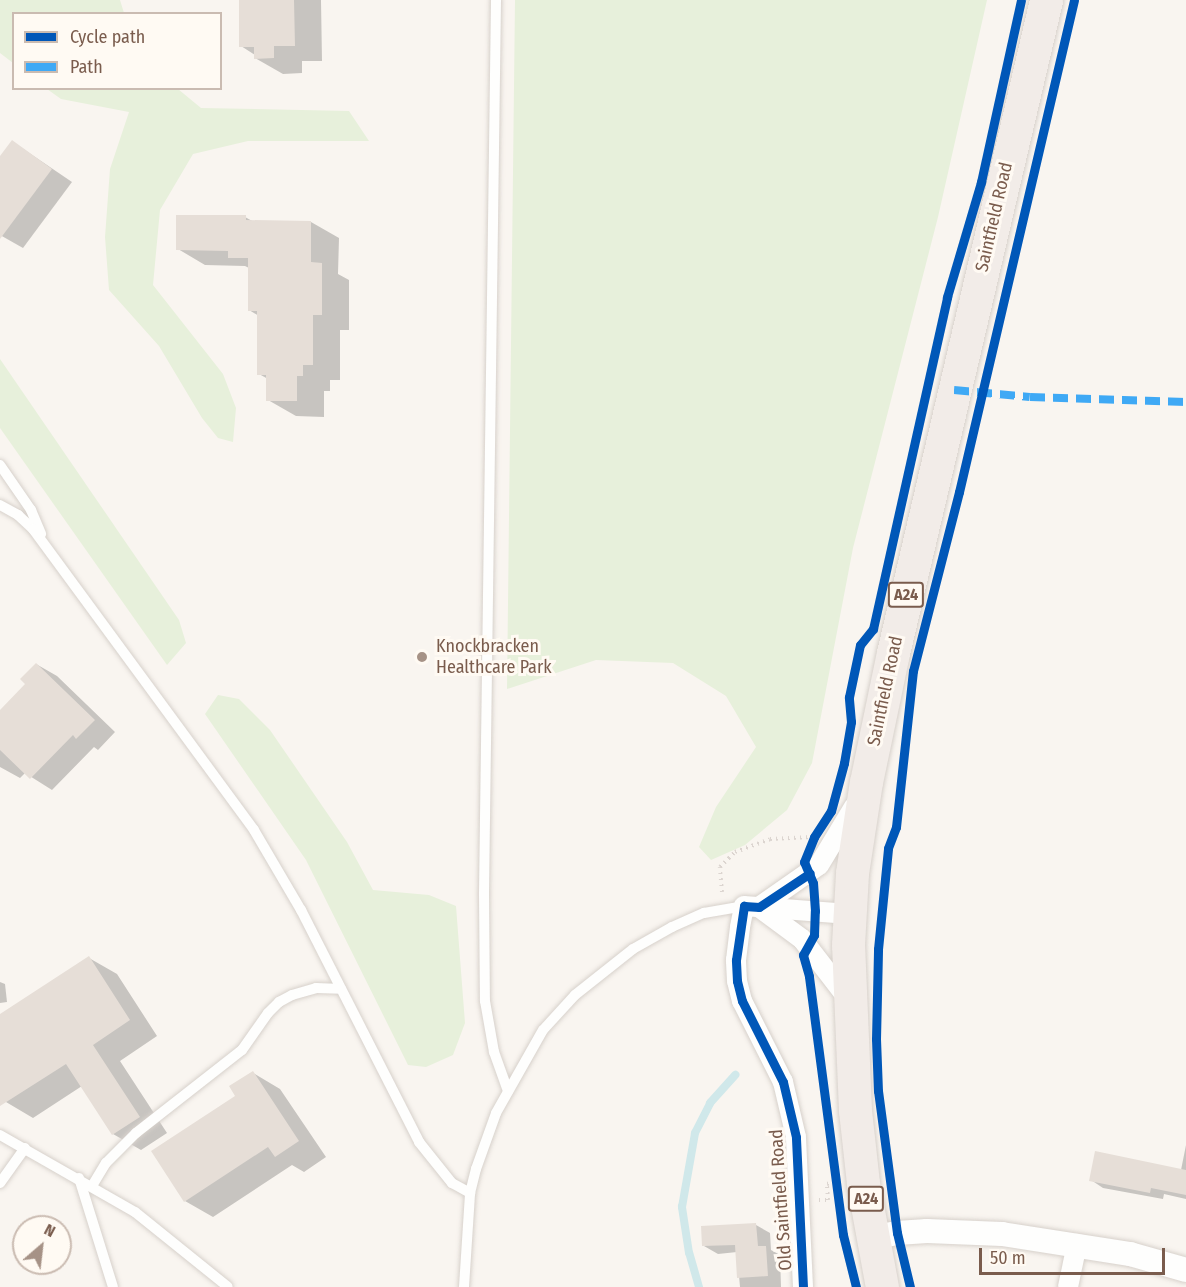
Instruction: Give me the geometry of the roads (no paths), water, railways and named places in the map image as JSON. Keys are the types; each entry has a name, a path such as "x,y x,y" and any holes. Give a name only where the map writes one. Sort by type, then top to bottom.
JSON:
{"highway":[{"name":"Saintfield Road","path":"882,1287 855,1110 849,1000 849,914 852,873 866,782 892,653 1046,0"}],"street":[{"path":"751,906 801,880 819,865 851,815 866,782"},
{"path":"751,906 849,914"},
{"path":"751,906 802,939 849,1000"},
{"name":"Old Saintfield Road","path":"751,906 736,960 737,981 742,1001 783,1082 796,1137 803,1287"},
{"path":"873,1238 897,1233 927,1232 1002,1234 1130,1254 1186,1270"},
{"path":"1068,1287 1077,1244"}],"lane":[{"path":"496,0 491,574 484,894 486,1001 494,1052 508,1090"},
{"path":"0,465 31,510 47,548"},
{"path":"0,505 18,516 47,548 254,830 271,855 420,1142 452,1183 470,1193"},
{"path":"464,1287 470,1193 496,1113 543,1030 575,996 643,944 704,913 723,908 751,906"},
{"path":"92,1186 106,1163 136,1133 242,1050 268,1013 279,1002 292,995 316,988 342,989"},
{"path":"0,1135 135,1212 228,1287"},
{"path":"0,1183 25,1149"},
{"path":"79,1178 113,1287"}],"waterway":[{"path":"699,1287 689,1253 682,1207 695,1133 710,1103 735,1075"}],"place":[{"name":"Knockbracken Healthcare Park","path":"422,657"}]}
